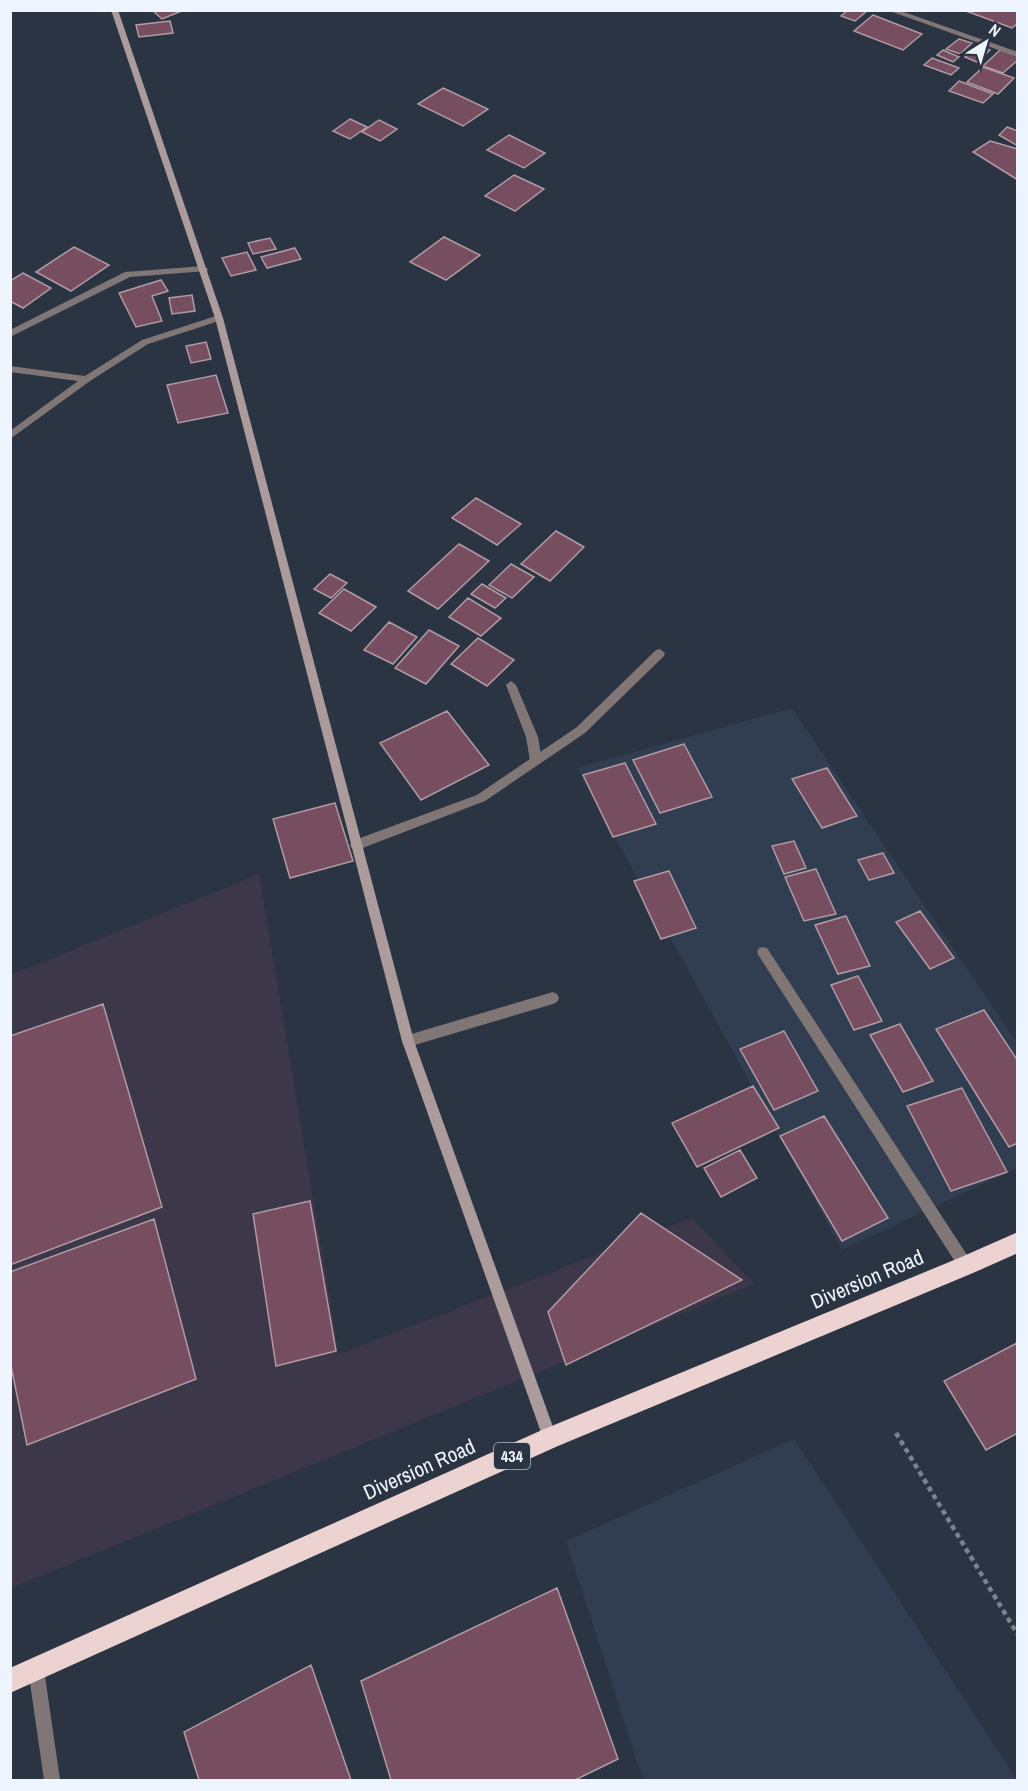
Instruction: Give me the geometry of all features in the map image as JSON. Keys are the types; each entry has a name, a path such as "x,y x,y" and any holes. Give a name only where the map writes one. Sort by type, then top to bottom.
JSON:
{"highway":[{"name":"Diversion Road","path":"10,1681 550,1438 966,1266 1017,1242"}],"street":[{"path":"114,10 219,318 408,1041 550,1438"},
{"path":"890,10 1017,55"},
{"path":"10,334 128,274 204,269"},
{"path":"10,436 87,379 145,342 219,318"},
{"path":"10,369 87,379"},
{"path":"356,845 481,798 581,730 660,653"},
{"path":"511,685 532,738 536,761"},
{"path":"763,952 966,1266"},
{"path":"408,1041 553,998"},
{"path":"36,1669 52,1780"}],"path":[{"path":"896,1433 1017,1635"}],"shaded area":[{"path":"792,708 1017,1043 1017,1168 842,1250 577,768"},
{"path":"259,874 339,1354 692,1218 754,1284 11,1588 11,975"},
{"path":"794,1439 1017,1780 643,1780 566,1541"}],"building":[{"path":"152,10 184,10 162,19"},
{"path":"848,10 868,10 855,21 841,16"},
{"path":"1017,10 1018,23 1012,28 966,11"},
{"path":"873,15 922,34 903,50 854,31"},
{"path":"170,21 173,33 139,37 136,25"},
{"path":"959,39 972,43 960,54 946,49"},
{"path":"978,46 990,50 977,62 965,57"},
{"path":"943,50 959,57 953,62 937,55"},
{"path":"1000,50 1018,56 1018,60 1003,73 983,66"},
{"path":"932,58 959,68 951,75 924,65"},
{"path":"983,67 1014,78 998,94 967,82"},
{"path":"959,81 993,94 983,103 949,91"},
{"path":"443,88 488,109 463,126 418,104"},
{"path":"350,119 367,127 350,139 333,131"},
{"path":"379,120 397,129 380,141 362,132"},
{"path":"1007,127 1018,131 1018,146 999,135"},
{"path":"509,135 545,153 524,168 487,150"},
{"path":"990,141 1018,149 1018,180 973,152"},
{"path":"514,175 544,189 515,211 485,196"},
{"path":"444,237 480,255 446,280 410,262"},
{"path":"270,238 276,249 253,254 248,243"},
{"path":"74,247 109,265 71,291 36,272"},
{"path":"295,248 301,259 267,268 261,257"},
{"path":"247,252 256,270 231,276 222,258"},
{"path":"23,273 51,288 23,308 10,301 10,281"},
{"path":"161,280 168,291 152,296 162,321 136,327 119,293"},
{"path":"192,295 195,311 172,314 169,298"},
{"path":"206,342 211,359 191,363 186,346"},
{"path":"216,375 228,413 178,423 167,385"},
{"path":"476,498 521,524 497,545 452,518"},
{"path":"556,531 584,547 550,581 521,564"},
{"path":"459,544 489,561 438,609 408,591"},
{"path":"511,564 534,577 512,598 489,585"},
{"path":"330,574 347,583 331,598 314,589"},
{"path":"482,584 506,598 495,608 471,594"},
{"path":"344,589 376,607 351,631 319,613"},
{"path":"468,598 501,618 481,636 449,617"},
{"path":"389,622 417,637 393,664 364,650"},
{"path":"429,630 459,646 426,684 395,668"},
{"path":"478,638 514,660 487,686 451,664"},
{"path":"447,711 489,765 421,800 380,743"},
{"path":"684,744 712,797 660,813 633,760"},
{"path":"625,763 656,824 613,837 583,775"},
{"path":"827,768 857,816 822,828 792,779"},
{"path":"335,803 353,861 290,878 273,819"},
{"path":"794,841 806,868 784,874 772,846"},
{"path":"883,853 894,873 869,880 858,860"},
{"path":"816,869 836,914 804,921 785,877"},
{"path":"669,871 696,928 661,939 634,881"},
{"path":"920,911 954,958 930,969 896,922"},
{"path":"846,916 870,966 838,974 815,925"},
{"path":"858,976 882,1021 854,1030 831,985"},
{"path":"103,1004 162,1207 10,1265 10,1036"},
{"path":"984,1010 1018,1061 1018,1143 1009,1147 936,1029"},
{"path":"900,1024 933,1081 903,1092 870,1035"},
{"path":"784,1031 818,1091 774,1110 740,1049"},
{"path":"753,1086 779,1128 697,1167 672,1123"},
{"path":"962,1088 1007,1172 951,1191 907,1106"},
{"path":"824,1116 888,1218 842,1241 780,1136"},
{"path":"740,1150 757,1178 721,1197 704,1168"},
{"path":"310,1201 336,1351 276,1366 253,1214"},
{"path":"641,1213 742,1280 566,1365 548,1312"},
{"path":"154,1219 196,1379 27,1445 10,1361 10,1272"},
{"path":"1017,1343 1018,1433 986,1450 944,1381"},
{"path":"557,1588 618,1759 575,1780 391,1780 361,1681"},
{"path":"311,1665 351,1780 199,1780 184,1732"}]}
